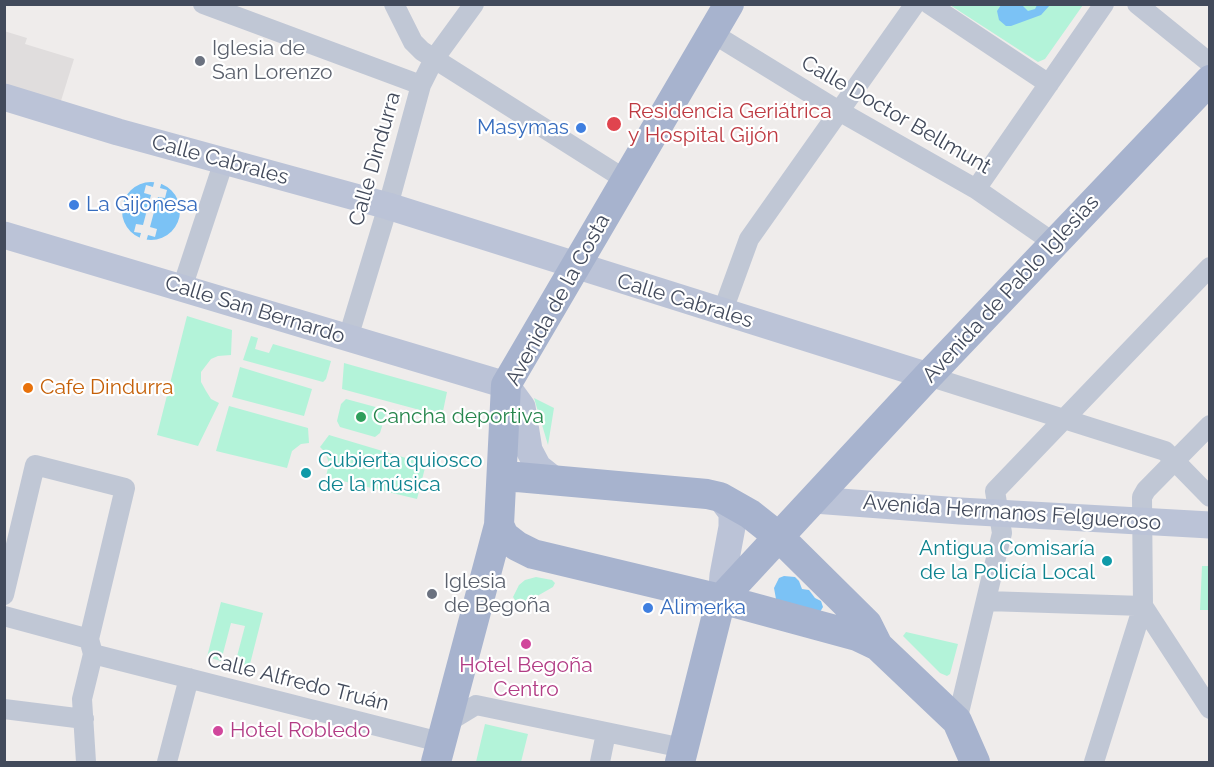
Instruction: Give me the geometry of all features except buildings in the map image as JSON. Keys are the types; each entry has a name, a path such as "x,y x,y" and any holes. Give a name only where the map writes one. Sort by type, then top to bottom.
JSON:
{"main road":[{"name":"Avenida de la Costa","path":"438,752 499,525 506,385 729,4"},
{"name":"Avenida de Pablo Iglesias","path":"721,599 928,376 1209,80"},
{"path":"502,485 508,478 517,477 720,497 750,514 779,537 867,624 878,646"},
{"path":"499,525 504,536 533,554 721,599 856,636 878,646 957,721 975,762"},
{"path":"681,755 721,599"}],"street":[{"path":"203,4 421,85"},
{"path":"394,4 413,42 434,59 626,180"},
{"name":"Calle Dindurra","path":"348,338 388,206 421,85 434,59 474,4"},
{"path":"722,313 749,239 915,4"},
{"path":"929,4 1049,84"},
{"path":"976,189 1104,4"},
{"path":"1137,4 1209,63"},
{"name":"Calle Doctor Bellmunt","path":"712,33 839,111 976,189 1054,243"},
{"name":"Calle Cabrales","path":"4,97 118,132 388,206 1165,451 1209,497"},
{"path":"182,288 224,161"},
{"name":"Calle San Bernardo","path":"4,235 506,385"},
{"path":"957,721 1002,533 995,491 1209,267"},
{"path":"506,385 522,407 530,450 538,467 553,479"},
{"path":"1094,762 1143,606 1142,497 1146,490 1209,425"},
{"path":"4,595 35,465 125,488 82,699 86,762"},
{"path":"720,497 732,513 721,599"},
{"name":"Avenida Hermanos Felgueroso","path":"814,500 1209,525"},
{"path":"986,601 1143,606"},
{"path":"1143,606 1209,709"},
{"name":"Calle Alfredo Truán","path":"4,616 189,678 438,752"},
{"path":"167,762 189,678"},
{"path":"438,752 453,719 476,705 606,733 681,755"},
{"path":"4,709 84,719"},
{"path":"600,762 606,733"}],"shaded area":[{"path":"4,31 27,38 25,44 74,59 60,104 5,87"}],"green space":[{"path":"950,5 1083,5 1045,59 1038,62"},
{"path":"187,316 232,330 231,355 211,359 201,372 201,382 206,391 211,399 219,403 198,446 157,435"},
{"path":"251,336 258,338 255,349 269,353 273,344 331,361 326,379 323,382 243,360"},
{"path":"344,363 447,392 442,416 342,389"},
{"path":"240,367 312,389 304,416 232,397"},
{"path":"534,398 554,408 548,445"},
{"name":"Cancha deportiva","path":"346,399 383,409 386,413 380,433 375,437 340,427 337,421 341,404"},
{"path":"229,406 308,428 309,443 301,444 292,451 287,468 216,451"},
{"path":"329,435 426,464 417,499 326,477 329,463 325,452 320,447"},
{"path":"1202,566 1209,566 1209,610 1200,610"},
{"path":"536,577 552,580 555,583 553,587 525,603 517,603 513,597 519,585 525,580"},
{"path":"221,602 263,613 249,668 235,664 245,626 231,623 221,661 207,657"},
{"path":"906,632 958,644 950,674 947,676 940,673 903,636"},
{"path":"485,724 528,734 521,762 476,762"}],"water":[{"path":"1001,5 1022,5 1028,11 1035,9 1037,5 1050,5 1041,15 1006,26 999,20 997,11"},
{"path":"151,182 162,184 175,195 180,211 178,222 167,235 151,240 140,238 127,227 122,211 124,200 135,187"},
{"path":"795,577 802,589 809,590 815,598 821,601 823,607 820,612 776,599 774,588 779,578"}],"pier":[{"path":"155,179 162,181 160,188 167,190 165,198 158,197 150,227 157,229 155,237 148,235 146,242 143,242 139,240 141,233 134,232 136,224 143,225 151,195 144,193 146,185 153,187"}],"place":[{"name":"Iglesia de San Lorenzo","path":"200,61"},
{"name":"Residencia Geriátrica y Hospital Gijón","path":"614,124"},
{"name":"Masymas","path":"581,128"},
{"name":"La Gijonesa","path":"74,205"},
{"name":"Cafe Dindurra","path":"28,388"},
{"name":"Cancha deportiva","path":"361,417"},
{"name":"Cubierta quiosco de la música","path":"306,473"},
{"name":"Antigua Comisaría de la Policía Local","path":"1107,561"},
{"name":"Iglesia de Begoña","path":"432,594"},
{"name":"Alimerka","path":"648,608"},
{"name":"Hotel Begoña Centro","path":"526,644"},
{"name":"Hotel Robledo","path":"218,731"}]}
